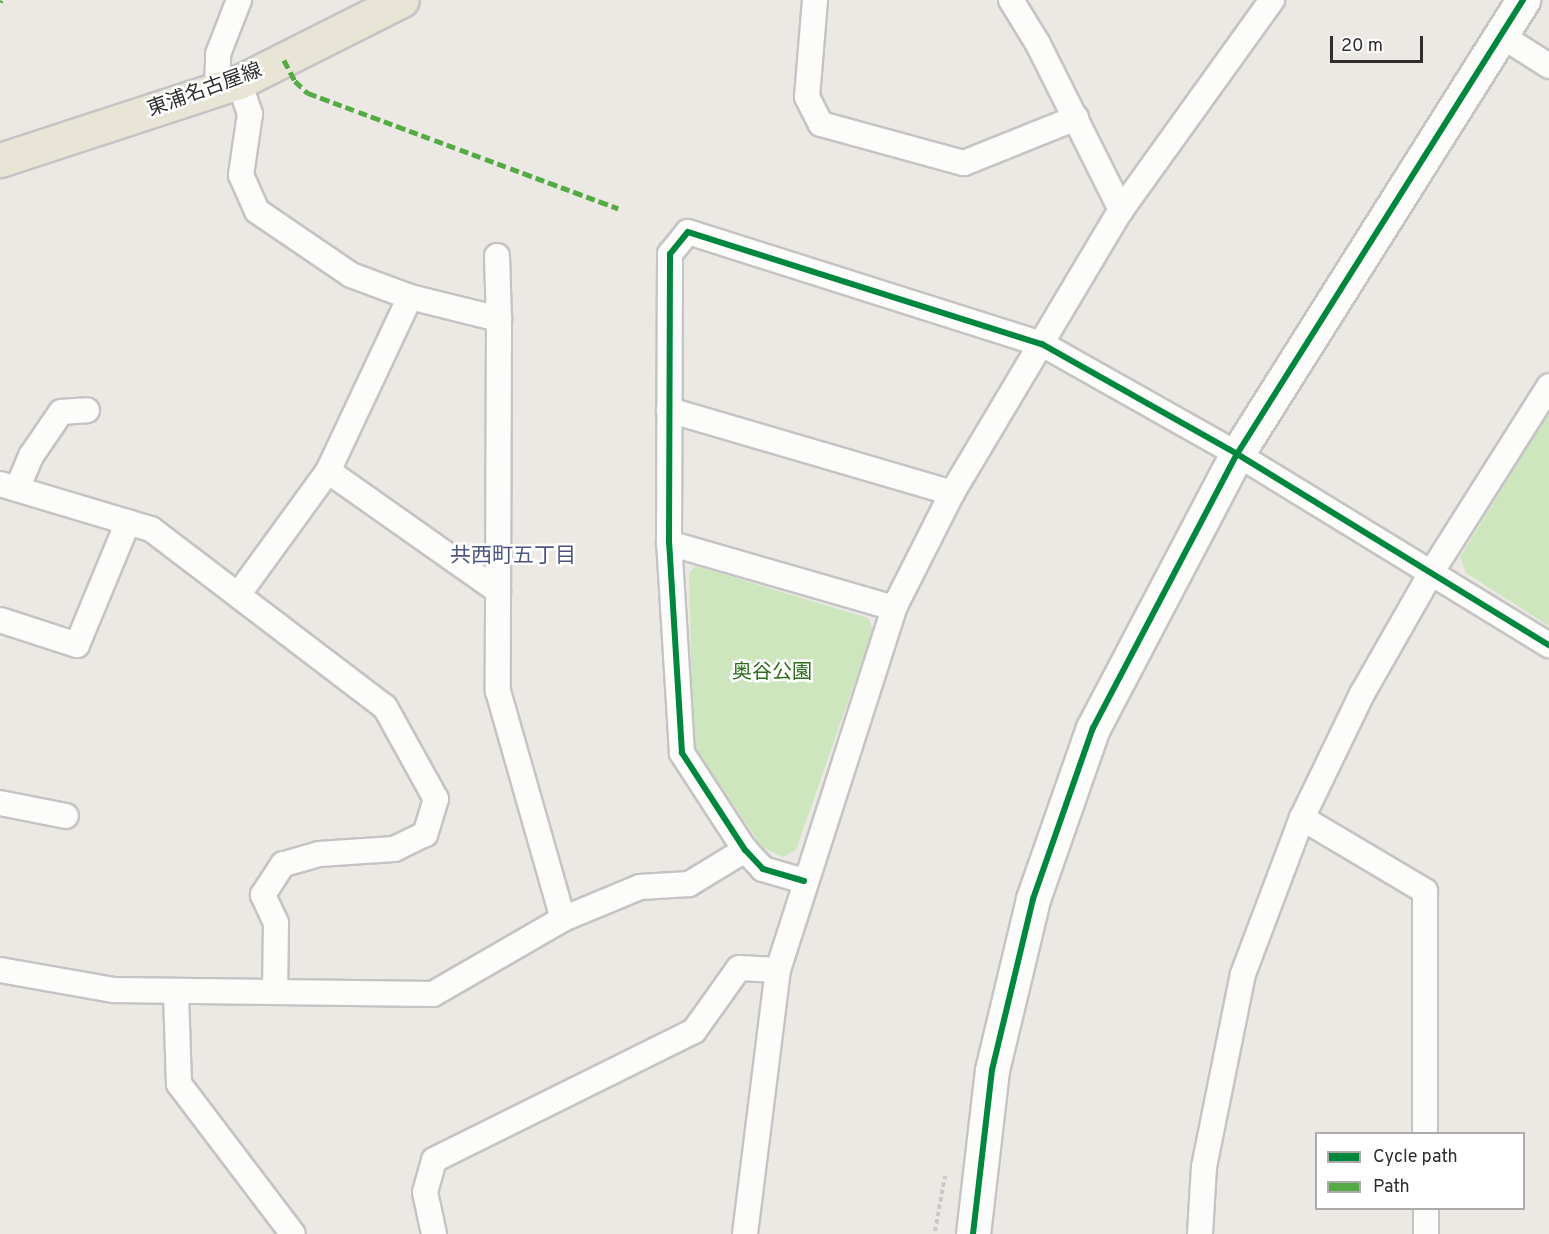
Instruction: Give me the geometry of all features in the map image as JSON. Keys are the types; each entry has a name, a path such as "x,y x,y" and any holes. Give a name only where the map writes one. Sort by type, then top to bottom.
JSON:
{"main road":[{"name":"東浦名古屋線","path":"0,160 228,86 402,0"}],"street":[{"path":"239,0 218,54 228,86 250,114 241,174 257,211 351,275 410,297 499,319"},
{"path":"815,0 807,97 820,124 964,163 1076,118"},
{"path":"1011,0 1076,118 1121,210"},
{"path":"745,1234 778,970 804,881 894,608 952,493 1121,210 1272,0"},
{"path":"973,1234 992,1070 1033,899 1093,728 1237,454 1499,34 1523,0"},
{"path":"1499,34 1549,66"},
{"path":"804,881 763,869 745,850 682,753 669,543 670,254 688,232 1042,344 1237,454 1549,645"},
{"path":"497,256 499,319 498,690 563,919"},
{"path":"238,595 328,471 410,297"},
{"path":"1200,1234 1204,1167 1243,974 1302,818 1362,694 1431,573 1549,386"},
{"path":"87,410 61,412 9,486 151,530 385,706 436,799 425,834 394,849 319,854 283,864 263,895 276,923 275,992"},
{"path":"669,410 952,493"},
{"path":"328,471 498,591"},
{"path":"0,620 76,645 128,522"},
{"path":"669,543 894,608"},
{"path":"0,803 66,816"},
{"path":"1302,818 1425,891 1425,1132"},
{"path":"0,970 114,990 176,993 433,994 563,919 640,887 688,884 745,850"},
{"path":"434,1234 425,1192 434,1160 694,1031 739,968 778,970"},
{"path":"176,993 179,1084 293,1234"},
{"path":"1426,1210 1426,1234"}],"green space":[{"path":"1549,412 1549,626 1466,573 1460,557"},
{"name":"奥谷公園","path":"696,566 868,618 873,630 796,850 783,857 762,847 693,744 689,573"}],"marked path":[{"path":"284,60 295,81 308,93 618,208"}],"cycle path":[{"path":"973,1234 992,1070 1033,899 1093,728 1237,454 1523,0"},
{"path":"804,881 763,869 745,850 682,753 669,543 670,254 688,232 1042,344 1237,454 1549,645"}],"district":[{"name":"共西町五丁目","path":"513,557"}]}
